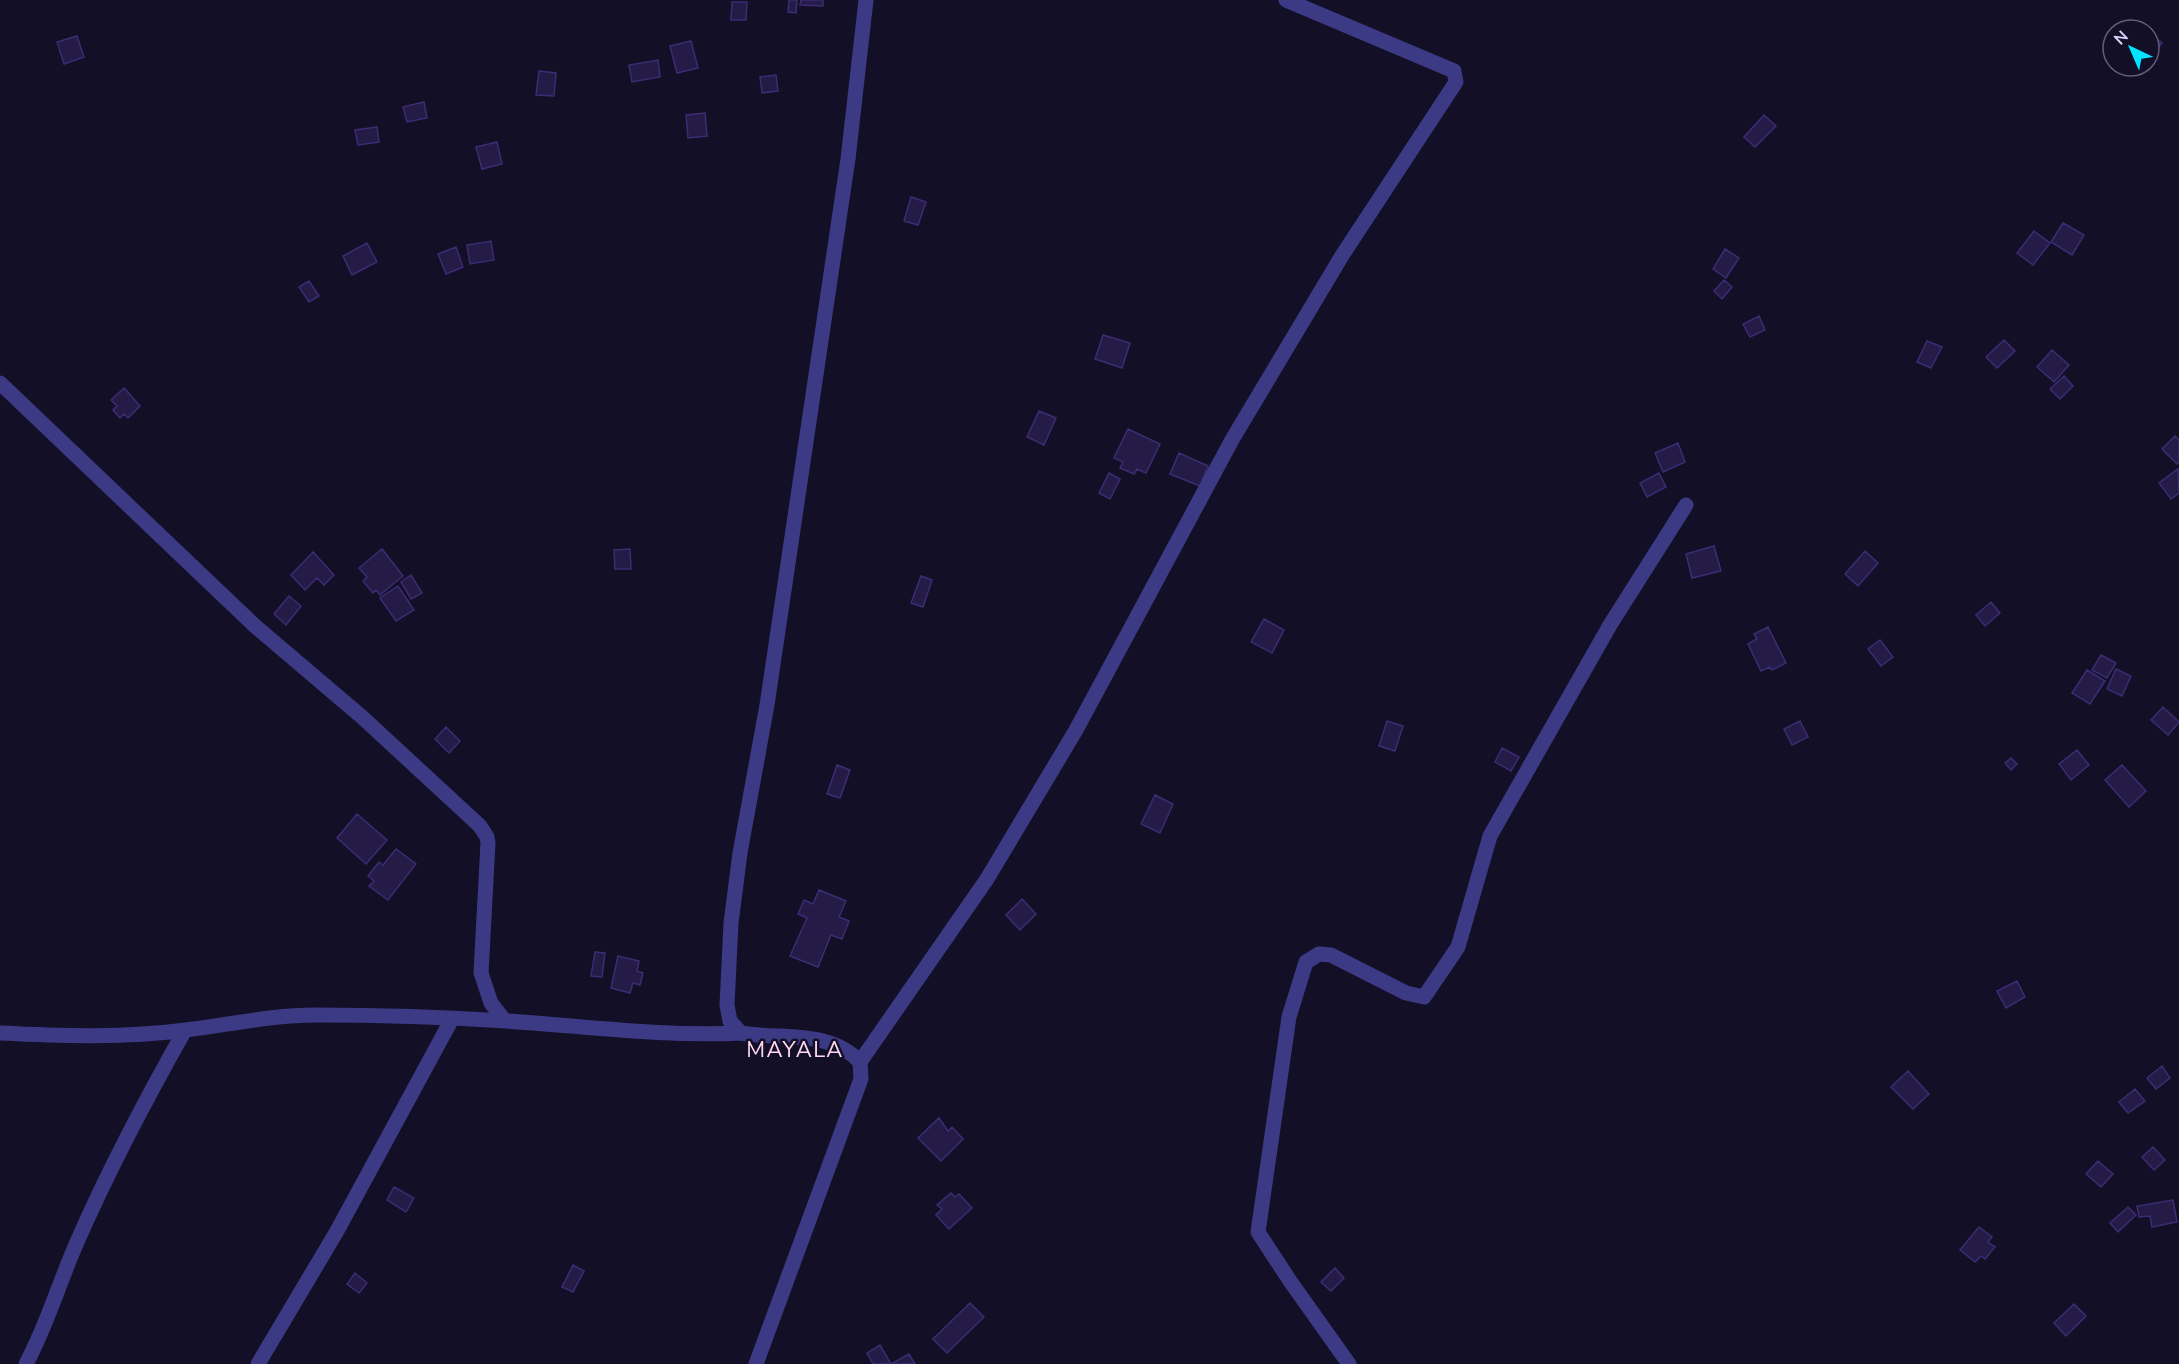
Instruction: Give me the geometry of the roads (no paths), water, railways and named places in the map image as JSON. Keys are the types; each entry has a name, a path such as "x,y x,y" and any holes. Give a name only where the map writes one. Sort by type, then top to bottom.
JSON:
{"street":[{"path":"741,1033 730,1021 727,1005 730,923 740,853 767,705 848,159 866,0"},
{"path":"756,1364 806,1222 856,1095 861,1079 860,1062 987,879 1076,730 1233,438 1342,254 1456,82 1454,71 1286,0"},
{"path":"0,383 255,626 362,717 480,826 488,843 481,972 491,1003 505,1021"},
{"path":"1349,1364 1258,1232 1289,1017 1306,962 1319,954 1331,955 1406,993 1424,997 1458,947 1490,836 1610,625 1686,505"},
{"path":"0,1032 58,1035 185,1030 290,1015 452,1019 505,1021 649,1034 741,1033 829,1042 842,1047 860,1062"},
{"path":"258,1364 338,1232 452,1019"},
{"path":"26,1364 47,1323 78,1241 134,1120 185,1030"}],"district":[{"name":"MAYALA","path":"795,1049"}]}
